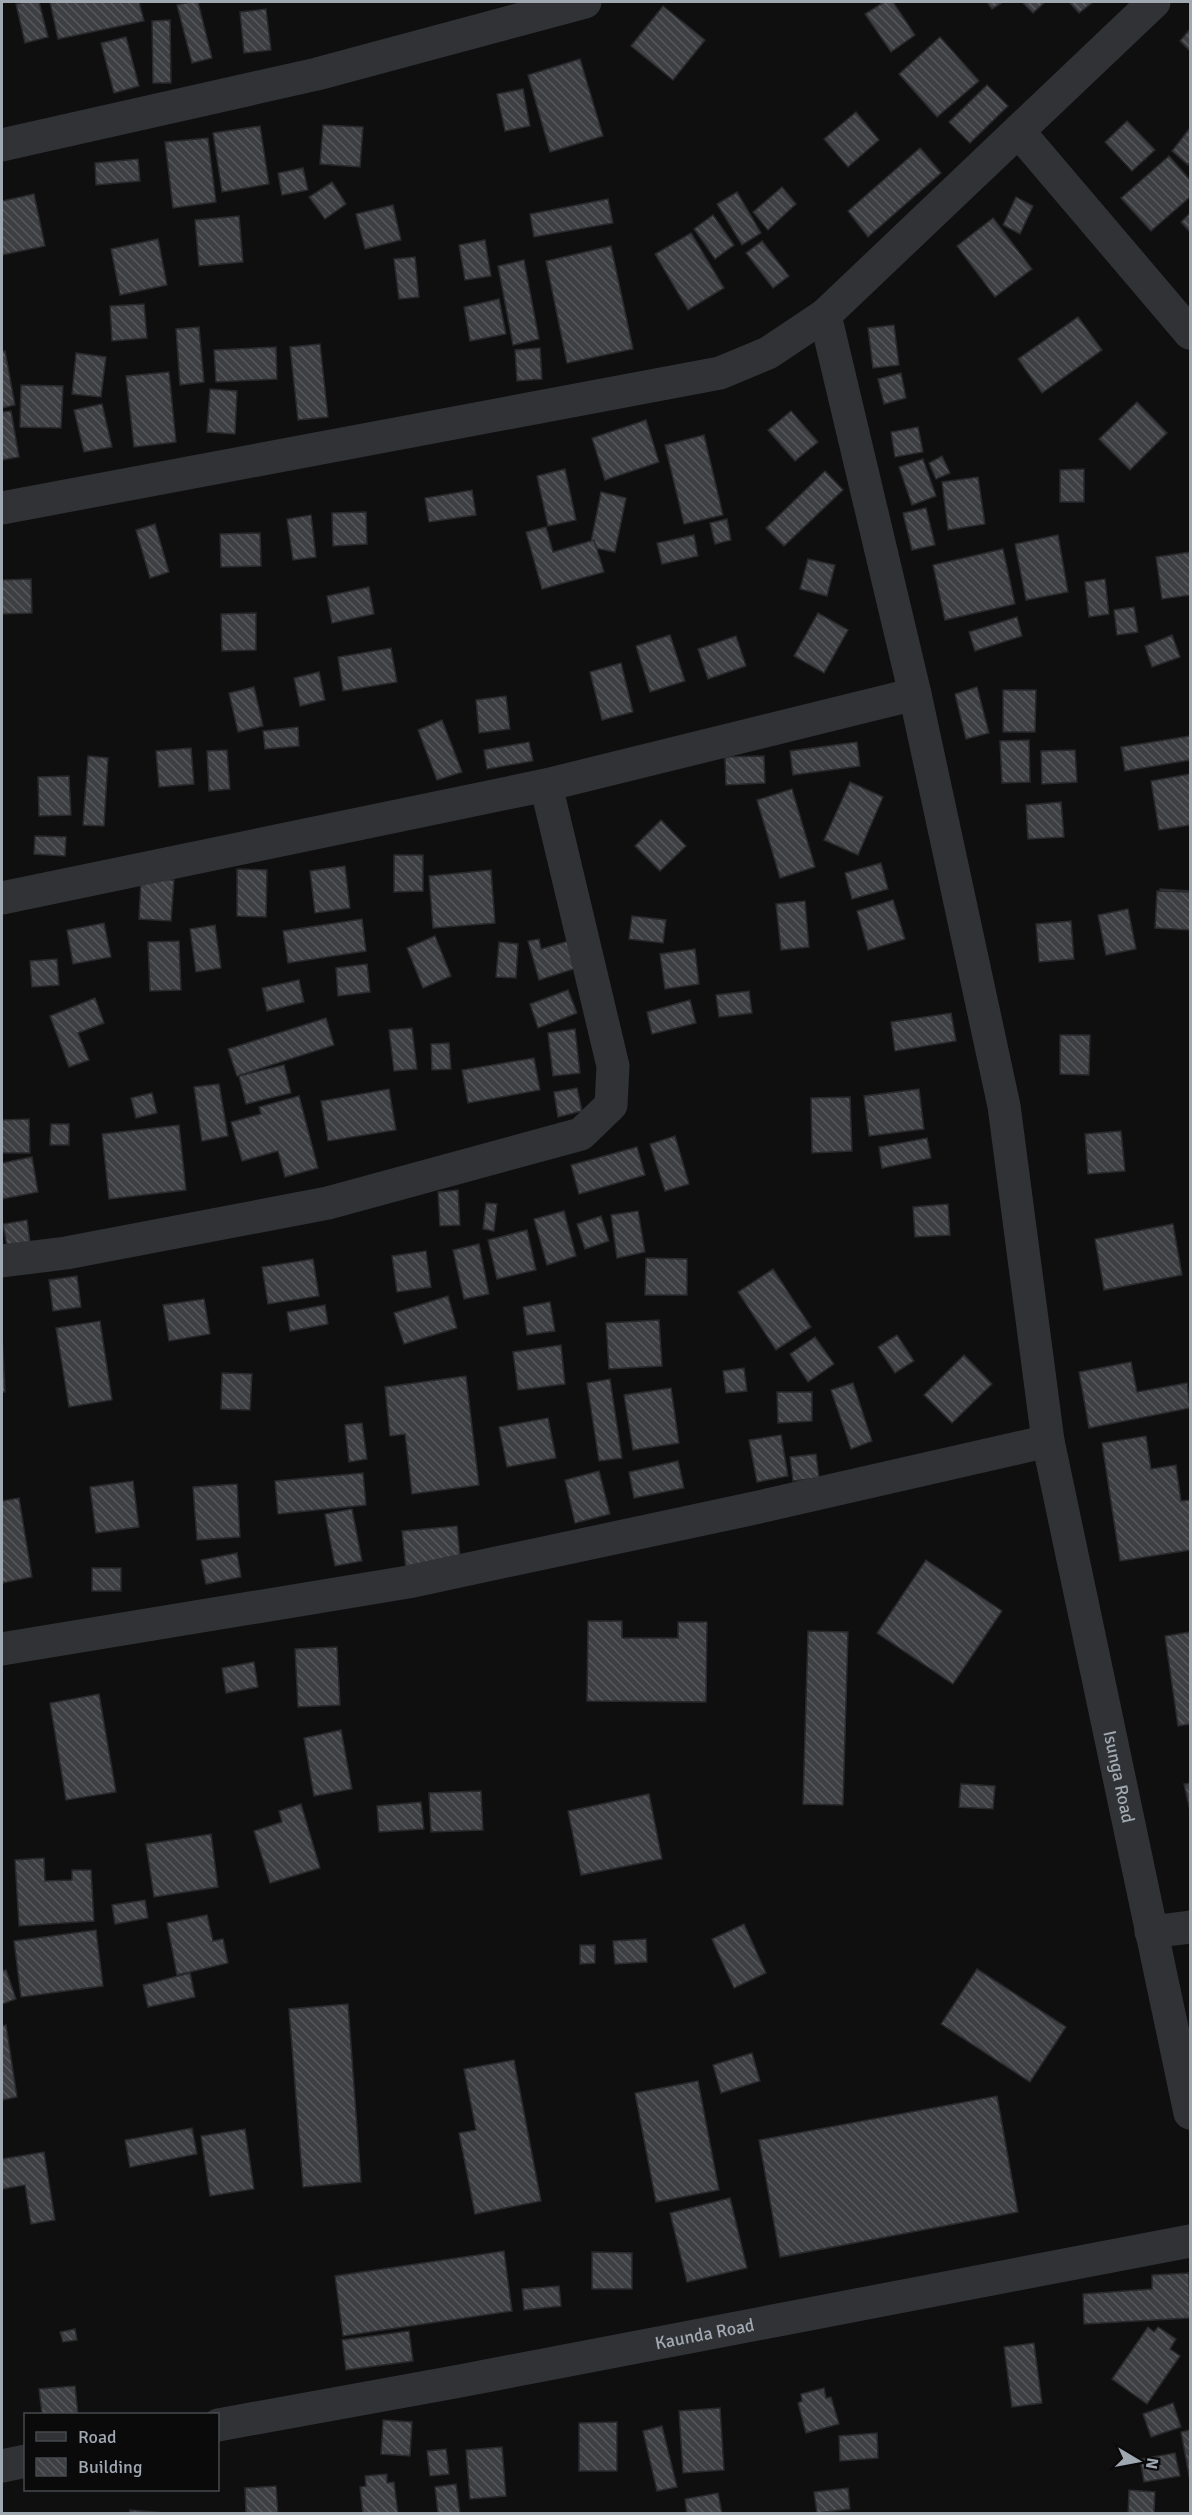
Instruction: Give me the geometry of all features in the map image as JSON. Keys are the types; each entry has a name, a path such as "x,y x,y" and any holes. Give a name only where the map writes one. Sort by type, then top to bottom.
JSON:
{"street":[{"path":"2,145 317,74 585,2"},
{"path":"2,508 720,373 768,353 825,315 1154,2"},
{"path":"1018,132 1191,333"},
{"name":"Isunga Road","path":"825,315 915,694 1004,1106 1048,1441 1191,2114"},
{"path":"2,898 546,785 915,694"},
{"path":"2,1261 66,1253 328,1203 581,1134 611,1105 613,1066 546,785"},
{"path":"2,1649 408,1582 750,1509 1048,1441"},
{"path":"1151,1932 1191,1927"},
{"name":"Kaunda Road","path":"219,2425 1191,2241"},
{"path":"2,2466 24,2461"}],"building":[{"path":"39,2 48,37 25,43 16,4"},
{"path":"50,2 139,2 144,21 58,39"},
{"path":"198,2 212,58 192,63 177,5"},
{"path":"884,2 893,2 915,35 891,52 865,14"},
{"path":"987,2 1003,2 992,9"},
{"path":"1022,2 1045,2 1033,13"},
{"path":"1069,2 1093,2 1079,13"},
{"path":"663,6 705,40 673,80 631,46"},
{"path":"266,9 271,50 244,53 240,12"},
{"path":"170,20 171,83 153,83 152,21"},
{"path":"1190,29 1190,51 1180,41"},
{"path":"126,37 139,86 114,93 101,43"},
{"path":"940,37 979,81 937,117 899,74"},
{"path":"580,59 603,136 550,152 528,75"},
{"path":"987,85 1008,106 970,143 949,122"},
{"path":"523,89 530,126 505,131 497,94"},
{"path":"856,112 879,140 848,167 824,139"},
{"path":"1127,121 1155,150 1132,171 1105,142"},
{"path":"323,125 363,127 360,167 320,164"},
{"path":"260,126 269,184 222,192 213,133"},
{"path":"1190,128 1190,162 1188,165 1172,151"},
{"path":"208,138 216,202 173,208 165,142"},
{"path":"920,148 941,173 868,237 848,211"},
{"path":"1169,156 1190,180 1190,197 1151,231 1121,198"},
{"path":"138,159 140,181 96,185 95,163"},
{"path":"303,168 308,190 282,195 278,173"},
{"path":"332,182 346,204 325,219 309,197"},
{"path":"782,187 796,204 768,230 753,212"},
{"path":"737,192 761,233 742,245 717,204"},
{"path":"34,194 45,246 2,255 2,201"},
{"path":"1016,197 1033,206 1020,234 1003,225"},
{"path":"608,199 613,223 534,237 530,214"},
{"path":"393,205 401,240 365,249 356,214"},
{"path":"1190,213 1190,232 1181,222"},
{"path":"713,215 734,245 715,259 694,229"},
{"path":"239,216 243,262 199,266 195,220"},
{"path":"993,218 1032,269 995,297 957,246"},
{"path":"691,233 724,288 688,310 655,254"},
{"path":"158,239 167,285 120,295 111,249"},
{"path":"485,240 491,276 465,280 459,245"},
{"path":"762,241 789,276 773,288 746,253"},
{"path":"611,246 633,349 567,363 546,261"},
{"path":"415,257 419,297 399,299 394,259"},
{"path":"524,260 539,339 513,345 498,266"},
{"path":"499,299 506,334 470,341 464,307"},
{"path":"144,304 147,338 112,341 110,306"},
{"path":"1078,317 1102,350 1042,393 1018,359"},
{"path":"894,325 899,365 873,368 868,328"},
{"path":"199,327 204,382 180,385 176,329"},
{"path":"320,344 328,417 298,420 290,347"},
{"path":"276,347 277,379 216,382 214,350"},
{"path":"540,348 542,379 517,381 515,350"},
{"path":"5,351 15,405 2,408 2,352"},
{"path":"76,353 106,357 101,397 72,394"},
{"path":"169,372 176,442 134,447 126,376"},
{"path":"901,373 906,398 884,404 878,379"},
{"path":"21,385 63,386 61,428 20,427"},
{"path":"210,389 237,391 235,434 207,432"},
{"path":"1137,402 1167,433 1130,470 1099,439"},
{"path":"102,404 112,447 84,452 74,410"},
{"path":"11,411 19,457 2,460 2,412"},
{"path":"791,411 818,442 795,461 768,430"},
{"path":"646,420 659,462 605,480 592,438"},
{"path":"918,427 923,452 895,457 891,432"},
{"path":"704,435 723,515 684,524 665,445"},
{"path":"942,456 950,473 936,479 929,463"},
{"path":"923,459 936,496 912,505 899,467"},
{"path":"565,469 576,520 548,526 537,476"},
{"path":"1084,469 1084,502 1060,502 1060,470"},
{"path":"825,471 843,490 784,546 766,528"},
{"path":"978,477 985,524 948,530 942,482"},
{"path":"472,490 476,515 429,522 425,498"},
{"path":"601,492 626,498 615,552 590,547"},
{"path":"926,508 935,545 912,550 903,513"},
{"path":"366,512 367,544 333,546 332,513"},
{"path":"311,515 316,557 293,560 287,519"},
{"path":"727,519 731,540 715,544 710,523"},
{"path":"155,524 169,572 150,578 136,530"},
{"path":"546,527 553,552 594,540 604,572 542,589 526,532"},
{"path":"260,533 261,566 221,567 220,534"},
{"path":"694,535 698,556 662,564 657,543"},
{"path":"1058,535 1068,592 1026,600 1015,544"},
{"path":"1003,549 1015,604 945,620 933,565"},
{"path":"1190,552 1190,595 1162,599 1156,557"},
{"path":"808,559 835,565 827,596 800,589"},
{"path":"31,579 32,613 2,614 2,580"},
{"path":"1105,579 1109,614 1089,617 1085,582"},
{"path":"369,587 374,614 332,623 327,596"},
{"path":"1134,607 1138,632 1117,635 1114,610"},
{"path":"256,613 256,650 222,651 221,614"},
{"path":"818,613 848,630 824,673 794,656"},
{"path":"1017,617 1022,636 975,651 969,632"},
{"path":"670,635 685,681 650,692 636,646"},
{"path":"1172,635 1180,657 1152,667 1145,646"},
{"path":"736,636 746,666 708,679 698,649"},
{"path":"391,648 397,682 343,691 338,657"},
{"path":"621,663 633,712 602,720 590,672"},
{"path":"319,672 325,700 300,706 294,678"},
{"path":"254,687 263,726 238,732 229,693"},
{"path":"977,687 989,733 966,739 955,694"},
{"path":"1003,690 1036,690 1035,732 1003,732"},
{"path":"506,696 510,729 479,733 476,700"},
{"path":"442,720 462,772 437,780 418,730"},
{"path":"298,727 299,746 265,749 263,731"},
{"path":"1190,736 1190,760 1125,771 1121,747"},
{"path":"1029,740 1030,782 1002,783 1000,741"},
{"path":"529,742 533,761 487,769 484,750"},
{"path":"857,742 860,766 793,775 790,751"},
{"path":"191,748 194,784 159,787 156,751"},
{"path":"227,750 230,789 209,791 207,751"},
{"path":"1075,750 1077,782 1042,784 1041,751"},
{"path":"88,756 108,758 104,826 83,825"},
{"path":"764,756 765,783 726,785 725,757"},
{"path":"1190,774 1190,825 1159,830 1151,781"},
{"path":"69,776 71,815 39,816 38,777"},
{"path":"850,782 883,797 858,855 824,840"},
{"path":"792,789 815,867 780,878 757,800"},
{"path":"1061,802 1064,837 1028,839 1026,805"},
{"path":"661,820 686,846 660,871 635,846"},
{"path":"35,836 66,837 65,856 34,854"},
{"path":"394,855 423,855 423,891 394,892"},
{"path":"881,863 888,889 852,899 845,873"},
{"path":"345,866 350,908 315,913 310,871"},
{"path":"237,869 267,870 266,917 237,916"},
{"path":"491,870 495,923 433,928 429,876"},
{"path":"141,879 174,880 171,921 139,919"},
{"path":"1160,889 1190,891 1190,927 1159,926"},
{"path":"1157,891 1190,892 1190,930 1155,928"},
{"path":"893,900 905,939 868,950 857,911"},
{"path":"805,901 809,947 781,950 776,904"},
{"path":"1128,909 1136,949 1106,955 1098,915"},
{"path":"632,916 666,920 663,943 629,939"},
{"path":"362,919 366,951 288,963 283,931"},
{"path":"1071,921 1074,959 1039,962 1036,924"},
{"path":"104,923 111,957 73,964 67,930"},
{"path":"215,925 221,968 196,972 190,929"},
{"path":"435,936 451,976 423,988 407,948"},
{"path":"539,939 541,949 572,940 580,967 539,980 528,941"},
{"path":"179,941 181,990 150,991 148,942"},
{"path":"499,942 518,944 516,978 496,977"},
{"path":"695,949 699,984 665,989 660,954"},
{"path":"57,959 59,985 32,987 30,961"},
{"path":"367,964 370,992 338,996 336,968"},
{"path":"299,980 304,1002 267,1011 262,988"},
{"path":"568,990 577,1013 538,1028 530,1004"},
{"path":"749,991 752,1013 719,1017 716,995"},
{"path":"95,998 104,1023 78,1033 89,1060 69,1067 50,1016"},
{"path":"690,1000 696,1023 652,1034 647,1012"},
{"path":"951,1013 956,1041 895,1051 891,1022"},
{"path":"326,1018 334,1045 237,1076 228,1049"},
{"path":"412,1028 417,1069 394,1071 389,1030"},
{"path":"575,1029 580,1073 553,1076 548,1033"},
{"path":"1060,1035 1090,1035 1089,1075 1060,1074"},
{"path":"449,1043 451,1069 432,1070 431,1044"},
{"path":"534,1058 540,1090 468,1103 462,1070"},
{"path":"284,1065 291,1093 246,1104 239,1076"},
{"path":"219,1084 228,1136 202,1141 194,1087"},
{"path":"577,1088 582,1111 558,1117 554,1092"},
{"path":"389,1089 396,1130 328,1141 321,1101"},
{"path":"919,1089 924,1129 869,1136 864,1096"},
{"path":"152,1093 157,1113 136,1118 131,1098"},
{"path":"299,1096 318,1168 285,1177 278,1151 242,1161 231,1122 261,1114 259,1107"},
{"path":"850,1097 852,1151 812,1153 811,1098"},
{"path":"29,1119 30,1153 2,1153 2,1120"},
{"path":"51,1124 69,1124 69,1145 50,1145"},
{"path":"179,1125 186,1190 109,1199 102,1134"},
{"path":"1121,1131 1125,1171 1088,1174 1085,1134"},
{"path":"675,1136 689,1184 665,1191 650,1144"},
{"path":"927,1138 931,1158 882,1168 879,1147"},
{"path":"637,1147 645,1175 579,1194 571,1165"},
{"path":"32,1157 38,1192 2,1199 2,1163"},
{"path":"458,1190 460,1225 440,1226 438,1192"},
{"path":"486,1203 497,1204 494,1231 483,1229"},
{"path":"948,1204 950,1235 915,1237 913,1207"},
{"path":"564,1211 576,1256 547,1265 534,1219"},
{"path":"638,1211 645,1252 617,1258 611,1215"},
{"path":"601,1216 609,1241 585,1249 577,1224"},
{"path":"27,1220 30,1242 7,1246 3,1224"},
{"path":"1173,1224 1182,1275 1104,1290 1095,1239"},
{"path":"527,1230 536,1270 497,1279 488,1240"},
{"path":"479,1244 489,1294 464,1299 453,1250"},
{"path":"426,1251 431,1287 397,1292 392,1256"},
{"path":"646,1258 687,1259 687,1295 645,1295"},
{"path":"313,1259 319,1296 268,1304 262,1267"},
{"path":"773,1269 811,1327 776,1350 738,1292"},
{"path":"77,1276 81,1307 53,1311 49,1280"},
{"path":"448,1296 457,1328 404,1344 394,1313"},
{"path":"204,1299 210,1334 169,1341 163,1305"},
{"path":"550,1302 555,1331 527,1335 523,1307"},
{"path":"325,1305 328,1324 290,1331 287,1312"},
{"path":"659,1320 662,1366 609,1369 606,1323"},
{"path":"100,1321 112,1400 69,1407 56,1328"},
{"path":"897,1335 914,1361 895,1373 878,1347"},
{"path":"2,1336 5,1392 2,1392"},
{"path":"815,1337 834,1364 808,1382 790,1354"},
{"path":"561,1345 565,1384 518,1390 513,1352"},
{"path":"964,1355 992,1384 952,1423 924,1395"},
{"path":"1131,1362 1137,1392 1187,1383 1190,1408 1089,1428 1079,1372"},
{"path":"744,1368 747,1391 726,1393 723,1371"},
{"path":"222,1373 252,1374 250,1410 221,1409"},
{"path":"466,1376 479,1485 412,1494 405,1434 390,1436 385,1387"},
{"path":"610,1379 622,1458 599,1461 587,1383"},
{"path":"853,1383 872,1441 851,1449 831,1390"},
{"path":"671,1388 679,1443 633,1450 624,1395"},
{"path":"777,1392 812,1392 812,1421 778,1423"},
{"path":"548,1418 556,1458 507,1467 499,1427"},
{"path":"362,1423 367,1459 349,1462 345,1425"},
{"path":"781,1435 788,1476 757,1482 749,1440"},
{"path":"1146,1436 1151,1469 1176,1465 1181,1501 1190,1500 1190,1550 1120,1561 1102,1443"},
{"path":"816,1454 819,1478 793,1481 790,1457"},
{"path":"678,1461 684,1488 634,1498 629,1472"},
{"path":"599,1471 610,1514 575,1523 565,1480"},
{"path":"363,1473 366,1505 278,1514 275,1481"},
{"path":"133,1481 139,1527 96,1533 90,1487"},
{"path":"237,1484 240,1537 197,1540 193,1487"},
{"path":"19,1498 32,1577 2,1583 2,1501"},
{"path":"352,1509 362,1561 335,1566 325,1514"},
{"path":"457,1526 461,1565 406,1570 402,1531"},
{"path":"237,1553 241,1577 206,1584 201,1560"},
{"path":"926,1560 1002,1611 953,1684 877,1633"},
{"path":"92,1568 121,1568 121,1591 92,1591"},
{"path":"588,1621 622,1621 622,1638 678,1638 678,1622 707,1622 706,1702 587,1701"},
{"path":"808,1631 848,1632 843,1805 803,1804"},
{"path":"1190,1632 1190,1724 1178,1726 1165,1636"},
{"path":"337,1647 340,1705 298,1707 295,1649"},
{"path":"254,1662 258,1687 226,1693 222,1668"},
{"path":"99,1694 116,1792 66,1800 50,1703"},
{"path":"341,1730 352,1789 314,1796 304,1738"},
{"path":"1190,1783 1190,1811 1184,1784"},
{"path":"961,1784 995,1786 993,1809 959,1807"},
{"path":"481,1791 483,1830 431,1832 429,1793"},
{"path":"649,1794 662,1859 581,1875 568,1811"},
{"path":"421,1802 424,1829 379,1832 377,1806"},
{"path":"301,1804 320,1868 270,1883 254,1831 282,1822 279,1811"},
{"path":"211,1834 218,1887 154,1897 146,1844"},
{"path":"44,1858 45,1881 72,1880 72,1870 91,1870 94,1921 19,1926 15,1860"},
{"path":"145,1900 148,1918 115,1924 112,1905"},
{"path":"207,1915 213,1941 223,1939 228,1963 177,1975 167,1923"},
{"path":"744,1924 766,1973 734,1988 712,1939"},
{"path":"96,1930 103,1986 21,1997 14,1941"},
{"path":"646,1939 647,1962 615,1964 613,1941"},
{"path":"580,1945 595,1945 595,1963 580,1964"},
{"path":"977,1969 1066,2027 1030,2082 941,2024"},
{"path":"6,1970 16,1999 2,2004 2,1971"},
{"path":"190,1973 195,1997 148,2007 143,1985"},
{"path":"348,2004 361,2182 303,2187 289,2009"},
{"path":"6,2025 17,2097 2,2100 2,2026"},
{"path":"752,2053 760,2081 721,2093 713,2065"},
{"path":"514,2060 541,2201 475,2214 459,2133 476,2130 464,2069"},
{"path":"698,2081 719,2190 656,2202 635,2093"},
{"path":"997,2096 1018,2212 780,2257 759,2140"},
{"path":"192,2128 197,2154 130,2167 125,2140"},
{"path":"245,2129 254,2189 210,2196 201,2136"},
{"path":"44,2152 55,2220 31,2224 25,2185 2,2189 2,2159"},
{"path":"730,2198 747,2268 687,2282 670,2213"},
{"path":"504,2251 512,2311 343,2336 335,2276"},
{"path":"592,2252 632,2253 632,2289 592,2289"},
{"path":"1189,2273 1190,2318 1084,2324 1083,2294 1152,2289 1152,2275"},
{"path":"559,2286 561,2306 524,2310 522,2289"},
{"path":"1148,2327 1154,2332 1158,2327 1176,2339 1170,2349 1180,2356 1147,2404 1112,2379"},
{"path":"75,2329 77,2340 63,2342 60,2332"},
{"path":"409,2331 413,2361 346,2370 342,2340"},
{"path":"1034,2343 1042,2403 1012,2407 1004,2347"},
{"path":"75,2386 78,2413 42,2413 39,2389"},
{"path":"824,2388 826,2398 831,2397 839,2424 806,2433 798,2403 802,2401 801,2394"},
{"path":"1173,2403 1181,2427 1151,2437 1143,2414"},
{"path":"720,2408 724,2470 683,2473 679,2411"},
{"path":"383,2420 412,2422 410,2456 381,2454"},
{"path":"617,2422 617,2471 579,2471 579,2423"},
{"path":"662,2426 677,2487 657,2491 643,2431"},
{"path":"1190,2430 1190,2481 1181,2432"},
{"path":"877,2433 878,2458 840,2461 839,2436"},
{"path":"502,2447 506,2496 470,2499 466,2450"},
{"path":"446,2449 449,2474 430,2476 427,2451"},
{"path":"1175,2453 1180,2476 1144,2482 1140,2459"},
{"path":"387,2474 387,2483 394,2482 398,2514 363,2514 360,2487 366,2486 365,2476"},
{"path":"456,2484 460,2513 438,2514 435,2487"},
{"path":"276,2486 278,2514 246,2514 245,2488"},
{"path":"848,2488 850,2509 817,2513 814,2492"},
{"path":"1129,2490 1155,2492 1154,2514 1128,2514"},
{"path":"718,2493 722,2514 687,2514 685,2499"},
{"path":"130,2510 166,2513 129,2514"}]}
